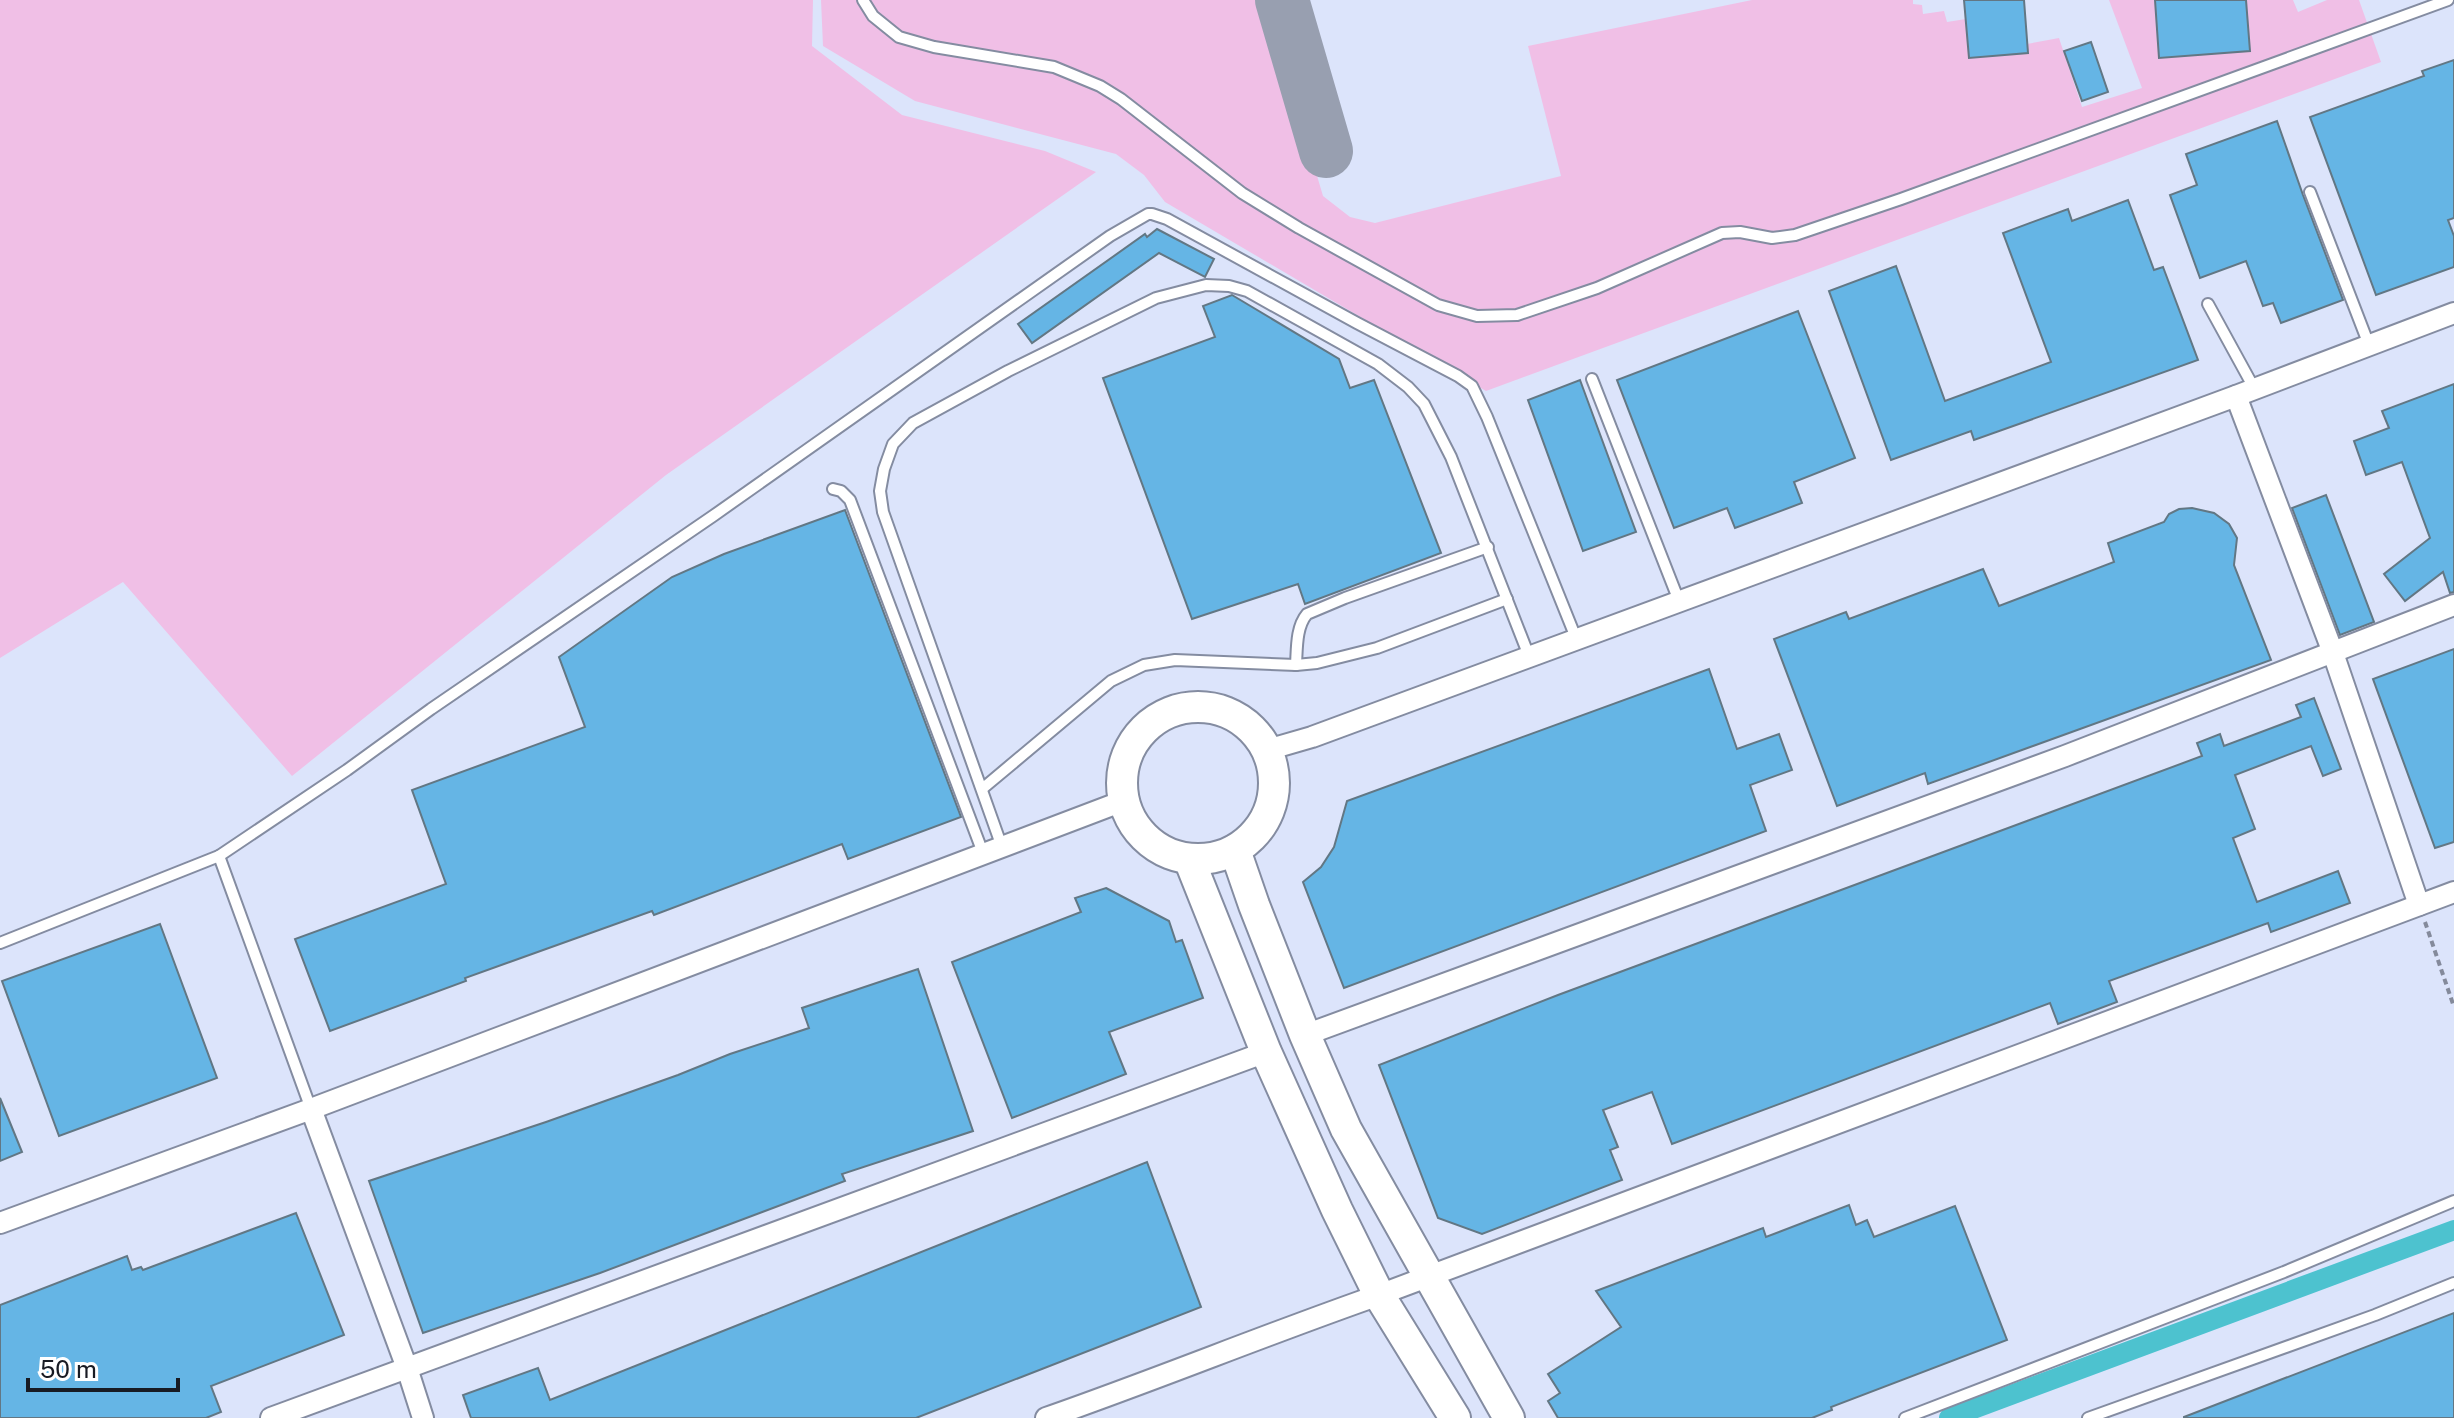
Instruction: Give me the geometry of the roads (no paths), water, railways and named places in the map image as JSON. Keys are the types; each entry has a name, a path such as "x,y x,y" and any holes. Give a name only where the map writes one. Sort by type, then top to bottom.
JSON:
{"street":[{"path":"1267,750 1312,737 2454,313"},
{"path":"2245,392 2419,905"},
{"path":"1305,1035 2065,756 2454,605"},
{"path":"1192,707 1214,709 1234,716 1252,729 1267,750 1274,775 1272,805 1258,831 1235,850 1214,858 1189,859 1168,854 1148,841 1132,823 1123,801 1121,779 1126,758 1136,738 1151,722 1171,712 1192,707"},
{"path":"0,1223 311,1109 1123,801"},
{"path":"1235,850 1305,1035 1346,1129 1509,1418"},
{"path":"1189,859 1266,1052 1337,1210 1379,1295 1455,1418"},
{"path":"1046,1418 2454,892"},
{"path":"271,1418 1266,1052"},
{"path":"311,1109 423,1418"}],"lane":[{"path":"863,0 873,16 899,37 934,47 1054,67 1100,86 1121,99 1215,174 1299,228 1438,305 1457,312 1497,317 1536,310 1597,288 1722,233 1740,232 1772,238 1795,235 2448,0"},
{"path":"2310,192 2369,345"},
{"path":"0,943 219,856 713,516 1110,236 1148,214 1167,219 1472,386 1576,638"},
{"path":"993,850 982,789 883,512 880,491 884,469 893,444 913,423 1008,371 1156,298 1206,285 1247,291 1378,364 1408,387 1424,404 1451,457 1529,656"},
{"path":"2208,304 2245,392"},
{"path":"1592,379 1679,601"},
{"path":"833,489 841,491 850,500 993,850"},
{"path":"1296,665 1300,628 1307,614 1488,547"},
{"path":"982,789 1111,681 1144,665 1175,660 1296,665 1349,657 1507,599"},
{"path":"219,856 311,1109"},
{"path":"1905,1418 2284,1272 2454,1201"},
{"path":"2088,1418 2375,1315 2454,1283"}],"waterway":[{"path":"1949,1418 2454,1230"}]}
